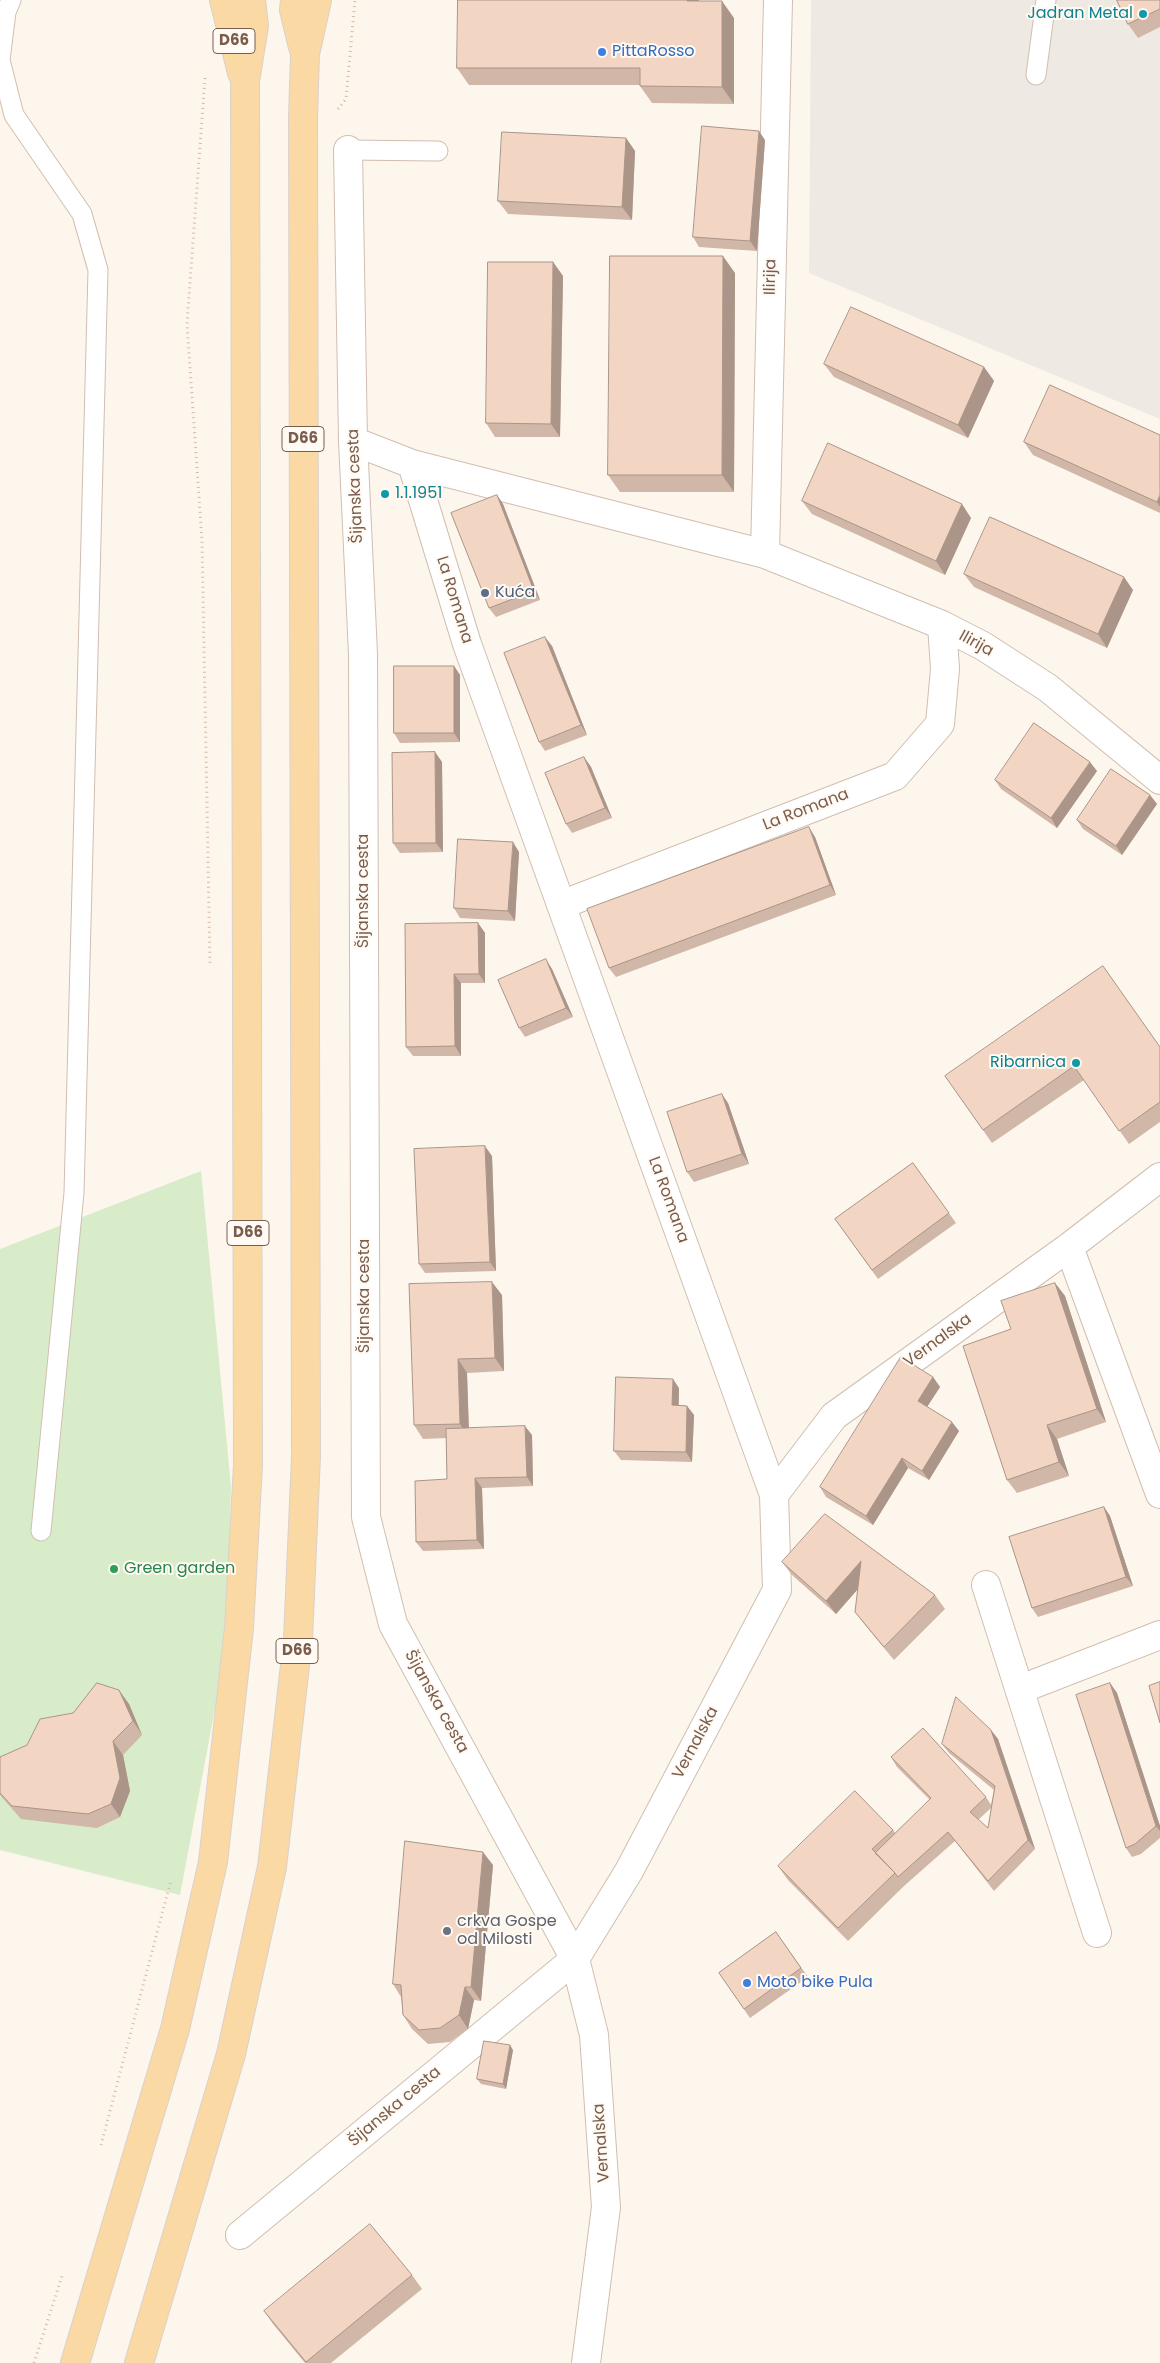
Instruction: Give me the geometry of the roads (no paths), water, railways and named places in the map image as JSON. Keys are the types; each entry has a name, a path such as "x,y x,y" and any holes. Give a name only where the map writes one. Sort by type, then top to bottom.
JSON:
{"main road":[{"name":"D66","path":"224,0 245,82"},
{"name":"D66","path":"75,2363 175,2029 213,1862 239,1628 248,1465 245,82 254,26 251,0"},
{"name":"D66","path":"295,0 294,10 305,54"},
{"name":"D66","path":"139,2363 231,2054 272,1867 298,1639 306,1456 303,147 305,54 317,0"}],"street":[{"name":"Ilirija","path":"765,554 778,0"},
{"name":"Šijanska cesta","path":"240,2235 575,1959 393,1624 366,1517 363,664 353,441 348,150"},
{"path":"353,441 412,464"},
{"name":"Ilirija","path":"412,464 765,554 942,625 984,646 1048,688 1160,780"},
{"name":"La Romana","path":"412,464 467,644 774,1495"},
{"name":"La Romana","path":"561,904 895,776 940,724 945,669 942,625"},
{"name":"Vernalska","path":"586,2363 606,2207 594,2036 575,1959 629,1871 777,1590 774,1495 834,1416 1069,1247 1160,1178"},
{"path":"1069,1247 1160,1494"},
{"path":"986,1585 1021,1689 1097,1933"},
{"path":"1021,1689 1160,1635"}],"lane":[{"path":"11,0 6,12 0,60 14,115 82,214 98,270 74,1193 41,1531"},
{"path":"1036,75 1046,0"},
{"path":"348,150 438,151"}],"place":[{"name":"Jadran Metal","path":"1143,14"},
{"name":"PittaRosso","path":"602,52"},
{"name":"1.1.1951","path":"385,494"},
{"name":"Kuća","path":"485,593"},
{"name":"Ribarnica","path":"1076,1063"},
{"name":"Green garden","path":"114,1569"},
{"name":"crkva Gospe od Milosti","path":"447,1931"},
{"name":"Moto bike Pula","path":"747,1983"}]}
